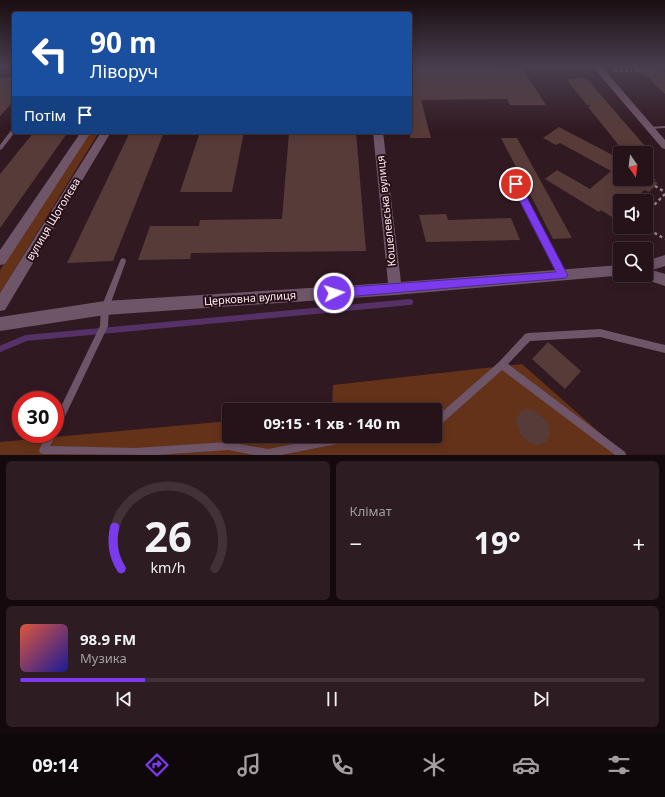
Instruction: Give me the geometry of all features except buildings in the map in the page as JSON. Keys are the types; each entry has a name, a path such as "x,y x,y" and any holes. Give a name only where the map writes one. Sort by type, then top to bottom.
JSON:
{"street":[{"path":"615,88 665,146"},
{"name":"вулиця Щоголєва","path":"0,260 85,134"},
{"name":"вулиця Щоголєва","path":"0,305 105,134"},
{"name":"Кошелевська вулиця","path":"378,134 395,289"},
{"path":"653,264 665,260"},
{"name":"Церковна вулиця","path":"0,324 105,308 395,289 613,271"},
{"path":"653,276 665,280"}],"lane":[{"path":"649,128 665,127"},
{"path":"0,148 12,133"},
{"path":"516,184 563,275"},
{"path":"64,409 104,326 105,308 123,261"},
{"path":"442,418 502,365 528,336 600,333 665,349"},
{"path":"502,365 622,455"},
{"path":"47,443 43,450 135,452 228,446 268,453 321,443"}],"path":[{"path":"653,206 665,193 655,186"},
{"path":"653,232 665,239"}],"shaded area":[{"path":"88,134 98,134 0,293 0,270"},
{"path":"522,364 625,455 0,455 0,442 12,441 12,443 64,443 64,436 222,422 222,443 442,443 442,403 332,403 333,385"}],"waterway":[{"path":"0,349 26,338 410,302"}],"route":[{"path":"334,293 563,275 546,239 516,184"}]}
